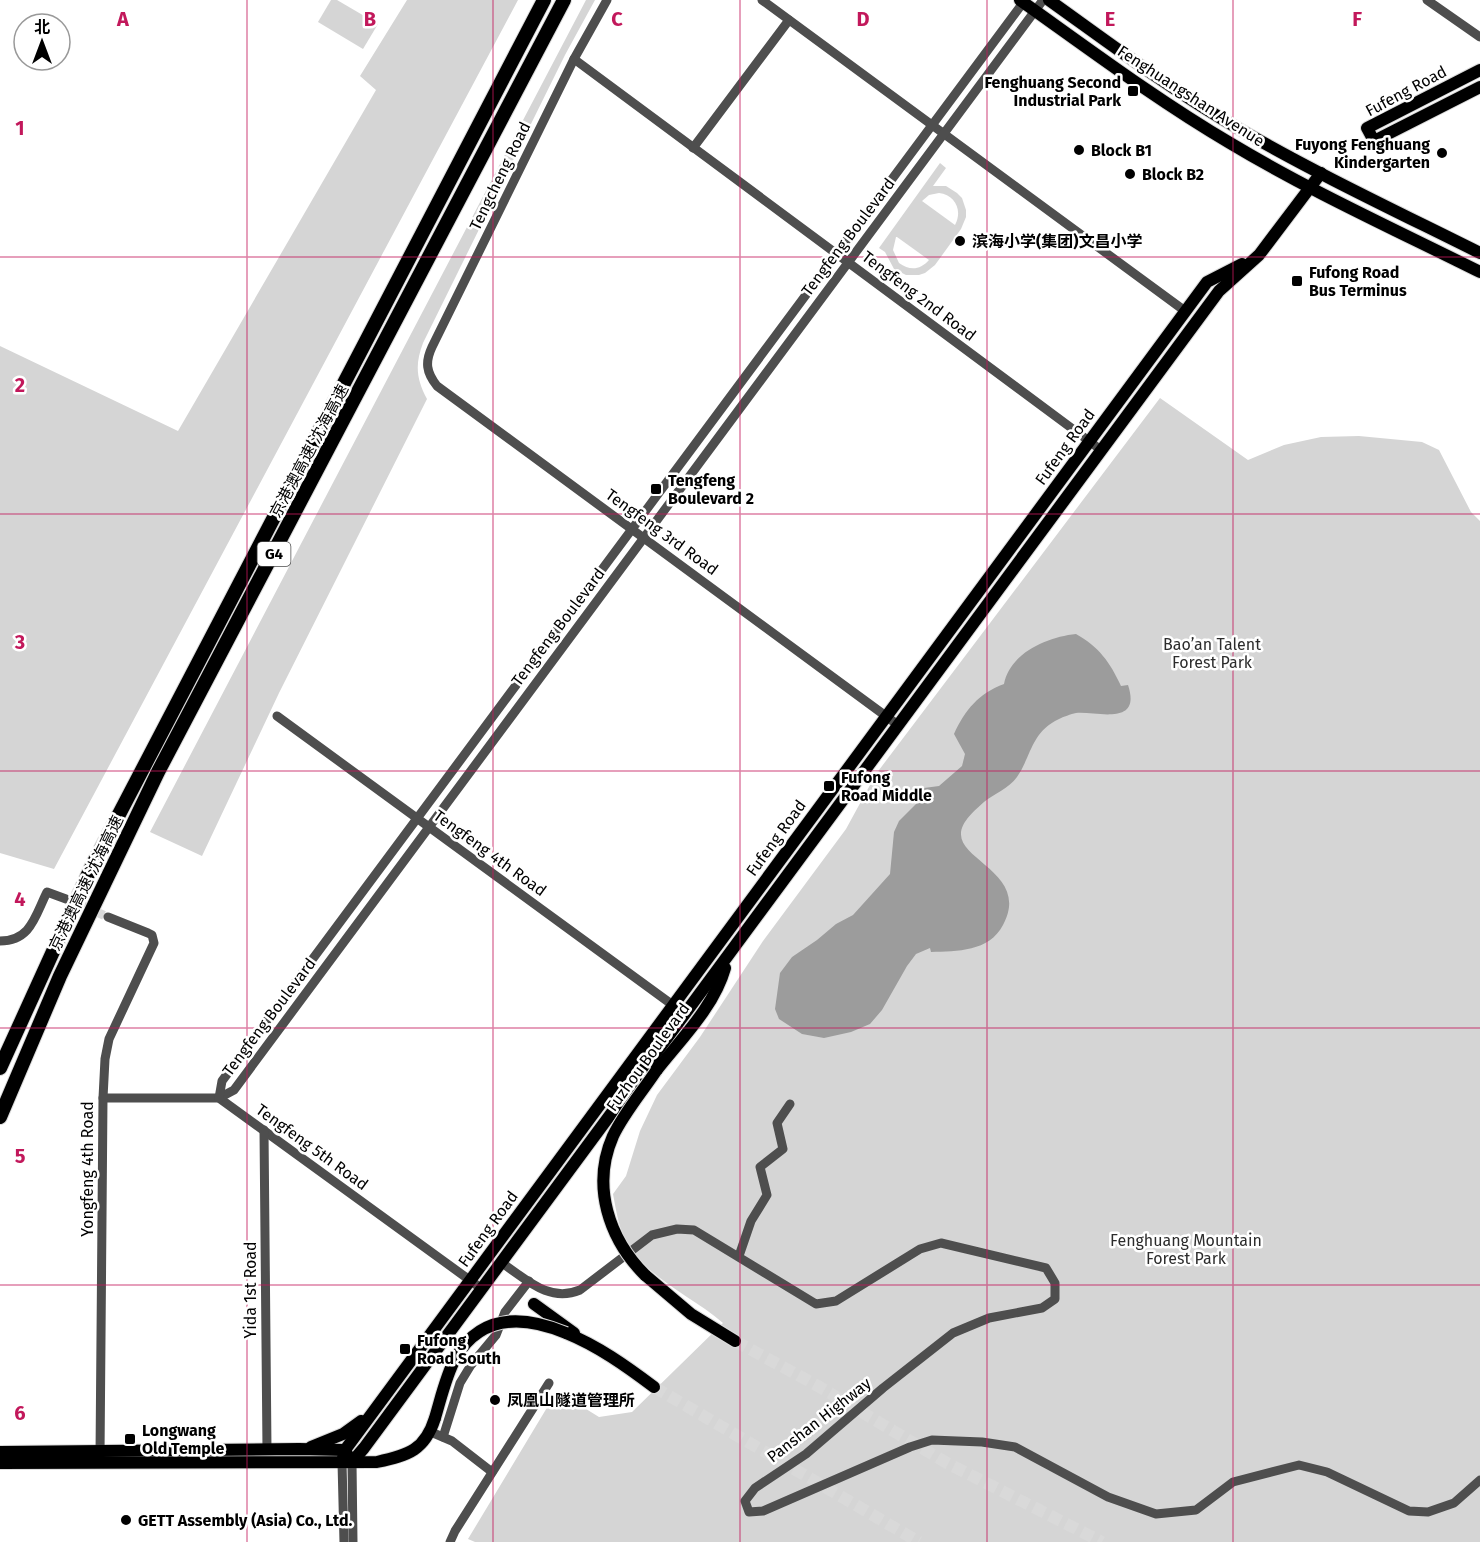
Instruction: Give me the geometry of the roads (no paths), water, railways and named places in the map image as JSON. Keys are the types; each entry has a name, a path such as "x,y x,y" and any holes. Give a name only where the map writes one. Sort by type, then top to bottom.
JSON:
{"highway":[{"name":"京港澳高速 沈海高速","path":"0,1068 91,868 544,0"},
{"name":"京港澳高速 沈海高速","path":"0,1117 60,976 158,772 564,0"}],"main road":[{"name":"Fenghuangshan Avenue","path":"1049,0 1186,96 1240,130 1480,253"},
{"name":"Fenghuangshan Avenue","path":"1022,1 1039,5 1177,111 1232,145 1480,272"},
{"name":"Fufeng Road","path":"1480,70 1367,128 1374,141 1480,87"},
{"name":"Fufeng Road","path":"346,1458 364,1448 1218,291 1259,255 1321,173"},
{"name":"Fufeng Road","path":"346,1458 374,1411 1207,282 1259,255"},
{"path":"803,829 815,838"},
{"name":"Fuzhou Boulevard","path":"729,954 724,972 705,1007 656,1071 613,1136 606,1156 604,1178 607,1213 615,1236 628,1256 645,1275 692,1314 735,1341"},
{"path":"534,1304 654,1387"},
{"path":"0,1463 267,1449 299,1449 377,1462 423,1444 431,1432 449,1373 457,1357 468,1342 481,1332 497,1324 525,1321 540,1323 586,1341"},
{"path":"299,1449 343,1434 374,1411"},
{"path":"0,1452 100,1456 346,1458"}],"street":[{"name":"Tengcheng Road","path":"426,367 432,347 574,59 606,0"},
{"path":"762,0 1185,311"},
{"path":"1427,0 1480,37"},
{"name":"Tengfeng Boulevard","path":"219,1098 222,1081 1022,1"},
{"name":"Tengfeng Boulevard","path":"219,1098 234,1090 1039,5"},
{"path":"693,148 789,20"},
{"name":"Tengfeng 2nd Road","path":"574,59 1101,450"},
{"name":"Tengfeng 3rd Road","path":"426,367 437,386 898,725"},
{"name":"Tengfeng 4th Road","path":"278,717 685,1014"},
{"path":"0,941 22,936 28,929 46,892 66,899"},
{"name":"Yongfeng 4th Road","path":"100,1456 102,1098 105,1059 109,1039 154,943 152,935 108,917"},
{"path":"102,1098 219,1098"},
{"name":"Tengfeng 5th Road","path":"219,1098 482,1289"},
{"path":"740,1253 751,1221 767,1195 760,1167 783,1149 777,1123 790,1104"},
{"name":"Yida 1st Road","path":"264,1130 267,1449"},
{"name":"Panshan Highway","path":"502,1263 541,1290 552,1294 575,1292 652,1235 676,1229 694,1230 816,1304 836,1301 920,1249 941,1243 1046,1268 1055,1283 1055,1299 1042,1308 989,1318 953,1333 883,1388 806,1454 754,1488 745,1501 749,1512 763,1511 910,1447 932,1440 982,1442 1015,1447 1108,1497 1155,1514 1196,1510 1233,1482 1299,1465 1327,1472 1409,1511 1428,1512 1454,1503 1480,1480"},
{"path":"443,1437 459,1383 496,1335 506,1312 529,1281"},
{"path":"450,1542 549,1383"},
{"path":"431,1432 443,1437 492,1472"},
{"path":"344,1542 346,1458"},
{"path":"346,1458 353,1542"}],"tunnel":[{"path":"71,901 108,917"},
{"path":"735,1341 818,1386 947,1463 1102,1542"},
{"path":"654,1387 919,1542"}],"place":[{"name":"Fenghuang Second Industrial Park","path":"1133,91"},
{"name":"Block B1","path":"1079,150"},
{"name":"Fuyong Fenghuang Kindergarten","path":"1442,153"},
{"name":"Block B2","path":"1130,174"},
{"name":"滨海小学(集团)文昌小学","path":"960,241"},
{"name":"Fufong Road Bus Terminus","path":"1297,281"},
{"name":"Tengfeng Boulevard 2","path":"656,489"},
{"name":"Fufong Road Middle","path":"829,786"},
{"name":"Fufong Road South","path":"405,1349"},
{"name":"凤凰山隧道管理所","path":"495,1400"},
{"name":"Longwang Old Temple","path":"130,1439"},
{"name":"GETT Assembly (Asia) Co., Ltd.","path":"126,1520"}],"park label":[{"name":"Bao’an Talent Forest Park","path":"1212,653"},
{"name":"Fenghuang Mountain Forest Park","path":"1186,1249"}]}
